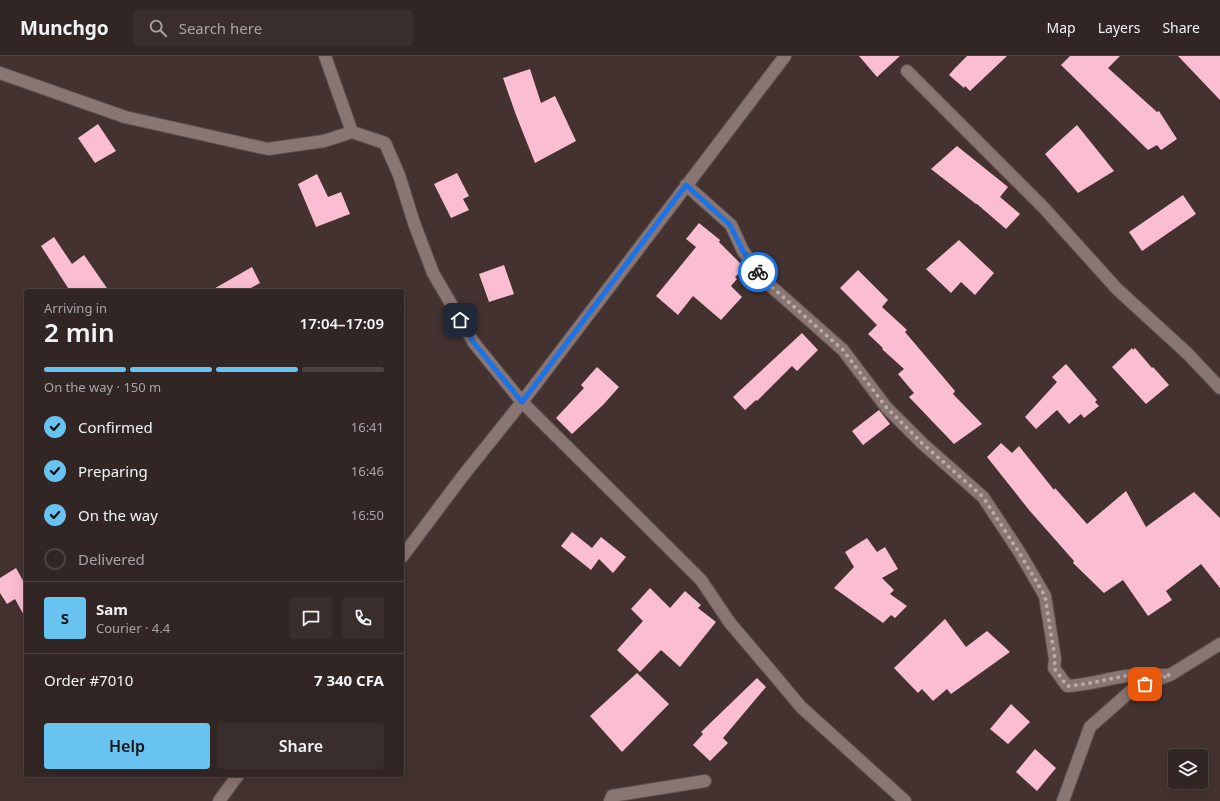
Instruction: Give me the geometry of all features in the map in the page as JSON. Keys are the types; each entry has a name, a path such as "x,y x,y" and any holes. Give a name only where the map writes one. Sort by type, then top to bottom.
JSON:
{"street":[{"path":"325,56 352,132"},
{"path":"404,554 462,477 522,402 785,56"},
{"path":"907,71 1044,208 1117,289 1188,354 1220,388"},
{"path":"0,73 125,117 268,149 324,141 352,132 385,142 399,175 414,223 433,273 474,343 522,402 701,580 730,623 801,707 905,801"},
{"path":"686,185 730,225 743,251 765,281 843,350 886,407 923,444 983,497 1045,596 1055,659 1054,668 1067,686 1126,676 1146,674 1170,675"},
{"path":"1063,801 1090,727 1133,689 1170,675 1220,644"},
{"path":"218,801 236,777"},
{"path":"610,801 612,796 705,781"}],"building":[{"path":"859,56 900,56 877,77"},
{"path":"967,56 1007,56 970,91 965,86 964,88 949,75"},
{"path":"1070,56 1120,56 1108,68 1157,112 1159,111 1177,139 1161,150 1157,145 1148,150 1061,65"},
{"path":"1178,56 1220,56 1220,100"},
{"path":"530,69 541,103 555,96 576,141 535,163 503,78"},
{"path":"98,124 116,151 95,163 78,138"},
{"path":"1077,125 1114,171 1078,193 1045,154"},
{"path":"957,146 1008,187 1000,197 1020,214 1006,229 977,204 931,169"},
{"path":"457,173 469,196 463,199 469,210 451,218 434,184"},
{"path":"317,174 328,197 341,192 350,214 316,227 298,184"},
{"path":"1183,195 1196,214 1142,251 1129,232"},
{"path":"699,223 720,240 719,242 745,268 735,277 737,279 731,286 742,297 721,320 693,296 678,315 656,296 696,247 686,239"},
{"path":"54,237 72,264 84,255 108,289 69,289 41,246"},
{"path":"959,240 994,273 975,295 961,282 951,293 926,269"},
{"path":"504,265 514,294 489,302 479,274"},
{"path":"252,267 260,283 249,289 214,289"},
{"path":"858,270 888,300 882,307 907,330 905,332 955,391 953,394 982,424 954,444 909,397 914,393 898,374 904,369 868,334 877,325 840,288"},
{"path":"802,333 818,350 797,371 792,366 757,401 756,400 745,410 733,397"},
{"path":"1132,348 1133,350 1135,348 1169,385 1146,404 1112,367"},
{"path":"1066,364 1097,400 1095,402 1099,406 1084,418 1081,414 1069,424 1057,410 1036,429 1025,417 1057,382 1052,377"},
{"path":"597,367 619,387 603,405 572,434 556,418 584,388 581,385"},
{"path":"879,410 890,424 863,445 852,431"},
{"path":"1001,443 1012,453 1019,446 1054,490 1055,488 1087,524 1126,491 1146,527 1194,492 1220,518 1220,588 1201,564 1166,591 1172,600 1148,616 1123,580 1104,593 1073,563 1074,561 1029,510 987,457"},
{"path":"572,532 592,548 601,537 626,557 613,573 599,559 591,570 561,546"},
{"path":"867,538 877,552 885,547 898,569 882,578 894,590 890,594 907,606 895,618 891,615 883,623 834,588 854,567 845,552"},
{"path":"16,568 24,582 24,615 15,599 7,604 0,593 0,578"},
{"path":"650,588 670,608 685,591 701,605 698,608 716,622 680,667 661,650 640,672 617,650 643,621 631,609"},
{"path":"945,619 966,647 987,631 1010,652 951,694 947,689 933,701 922,689 918,693 894,668"},
{"path":"637,673 669,704 622,752 590,716"},
{"path":"757,678 766,687 723,738 728,743 710,761 693,745 703,734 701,732"},
{"path":"1011,704 1030,722 1008,744 990,729"},
{"path":"1035,749 1056,768 1037,791 1016,772"}],"way so far":[{"path":"758,272 765,281 843,350 886,407 923,444 983,497 1045,596 1055,659 1054,668 1067,686 1126,676 1146,674 1170,675 1145,684"}],"route":[{"path":"460,320 474,343 522,402 686,185 730,225 743,251 758,272"}]}
